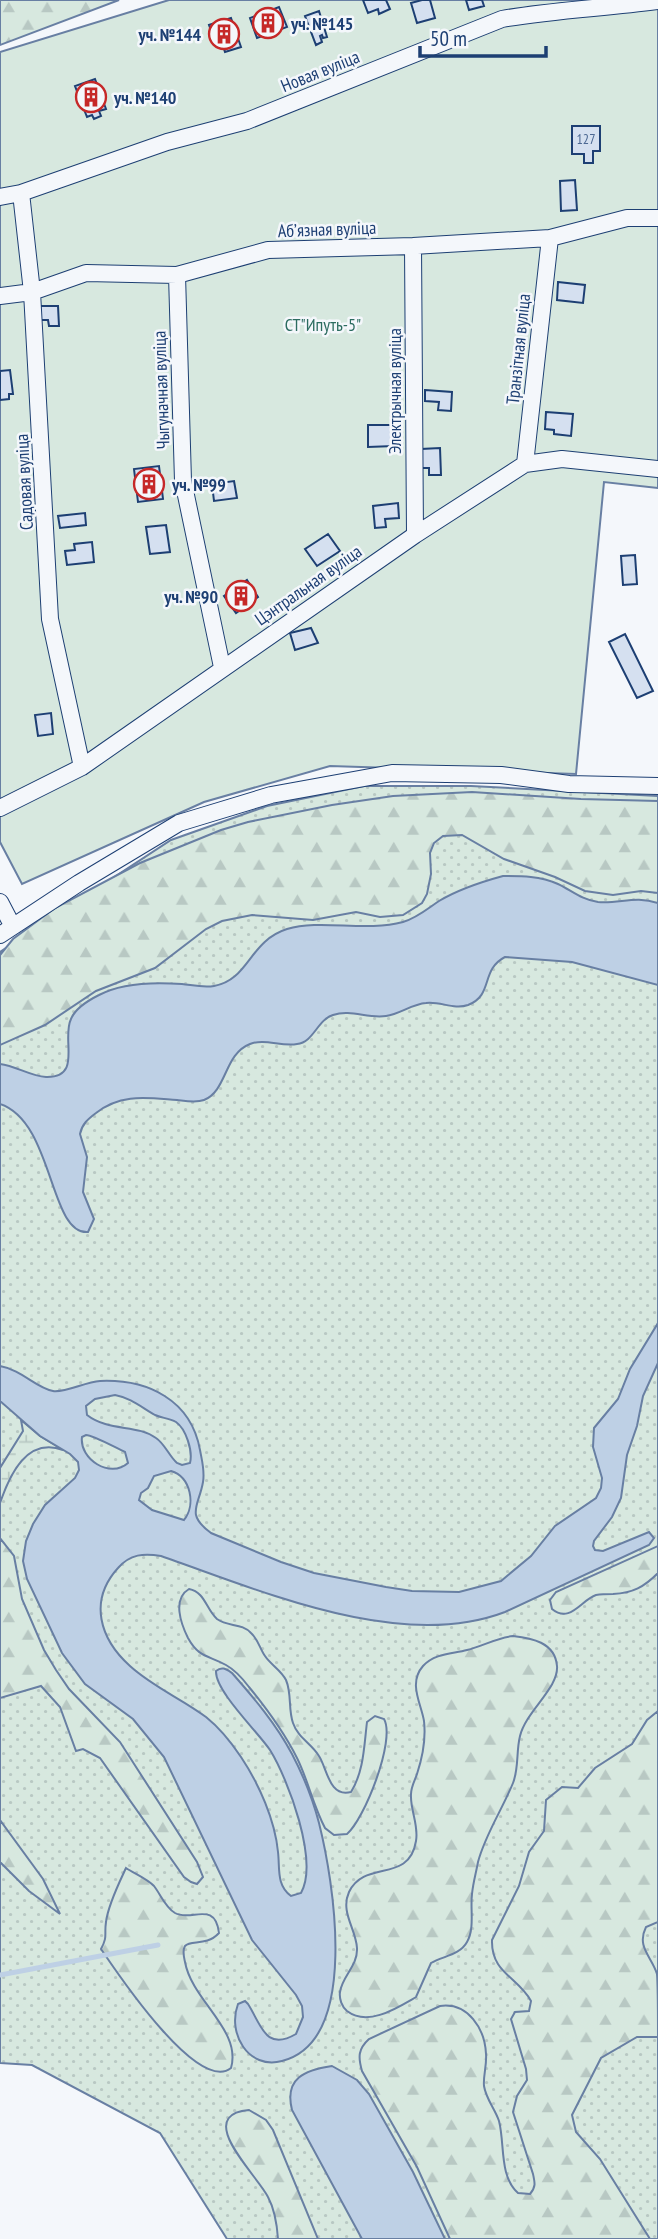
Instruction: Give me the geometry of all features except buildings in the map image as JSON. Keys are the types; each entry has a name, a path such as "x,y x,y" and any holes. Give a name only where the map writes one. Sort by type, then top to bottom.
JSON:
{"street":[{"name":"Новая вуліца","path":"0,197 21,193 167,142 247,121 502,19 541,12 658,1"},
{"name":"Садовая вуліца","path":"21,193 32,292 50,619 82,767"},
{"name":"Абʼязная вуліца","path":"0,296 32,292 86,273 177,275 268,250 413,246 550,238 627,218 658,218"},
{"name":"Транзітная вуліца","path":"525,464 550,238"},
{"name":"Электрычная вуліца","path":"413,246 415,535"},
{"name":"Чыгуначная вуліца","path":"177,275 183,481 222,667"},
{"name":"Цэнтральная вуліца","path":"0,808 82,767 222,667 415,535 525,464 562,459 658,469"},
{"path":"0,902 6,930 179,823 271,795 393,773 501,775 569,784 658,786"}],"green space":[{"path":"0,0 119,0 0,45"},
{"name":"СТ\"Ипуть-5\"","path":"169,0 658,0 658,488 604,482 576,774 330,766 204,802 22,884 0,842 0,52"},
{"path":"364,786 471,786 658,796 658,2239 227,2239 160,2133 32,2065 0,2063 0,952 171,840 267,806"},
{"path":"472,792 658,801 658,893 641,891 613,895 585,891 504,859 462,835 443,836 434,843 430,853 431,874 427,894 422,903 403,915 380,917 356,912 313,920 252,915 222,921 206,929 155,968 96,991 45,1025 0,1045 0,955 13,939 55,908 140,863 221,830 248,822 393,796"},
{"path":"21,1420 63,1450 50,1447 30,1453 15,1470 0,1503 0,1468 23,1431"},
{"path":"0,1538 14,1556 22,1599 44,1650 69,1689 120,1742 197,1862 203,1877 197,1884 184,1877 100,1758 83,1749 76,1751 60,1707 41,1686 0,1698"},
{"path":"658,1546 658,1573 643,1586 632,1591 596,1595 575,1610 564,1614 552,1609 550,1600 556,1592"},
{"path":"189,1589 202,1597 217,1619 251,1633 267,1659 284,1676 295,1728 319,1756 330,1781 338,1791 351,1792 359,1776 367,1722 375,1716 384,1719 387,1729 382,1761 362,1813 347,1834 334,1835 325,1828 292,1748 247,1684 229,1667 200,1653 188,1638 179,1605 184,1593"},
{"path":"513,1636 547,1646 555,1658 556,1674 553,1683 523,1727 513,1783 481,1852 472,1890 472,1925 467,1942 460,1950 431,1963 416,1997 373,2017 355,2015 345,2009 340,1997 341,1986 357,1954 346,1907 349,1892 356,1882 365,1876 405,1862 412,1854 416,1841 411,1791 421,1761 425,1734 416,1679 423,1666 438,1656"},
{"path":"658,1711 658,1922 646,1927 643,1940 657,1974 658,2037 637,2037 601,2058 572,2115 576,2132 600,2159 650,2239 450,2239 417,2167 362,2071 361,2050 369,2039 440,2006 459,2008 467,2013 478,2027 485,2045 484,2086 499,2121 508,2178 518,2193 530,2194 534,2187 534,2177 513,2112 517,2096 527,2080 526,2069 511,2019 515,2012 529,2011 531,2001 500,1967 493,1951 492,1940 519,1886 529,1852 544,1831 546,1800 562,1787 578,1788 595,1768 632,1744 647,1720"},
{"path":"0,1820 43,1879 60,1914 29,1891 0,1862"},
{"path":"126,1868 154,1886 175,1913 208,1915 217,1923 219,1933 209,1940 188,1944 183,1954 189,1976 229,2041 231,2068 217,2071 199,2064 180,2048 160,2028 101,1949 109,1908"},
{"path":"249,2110 266,2120 273,2130 318,2239 278,2239 270,2202 233,2148 227,2134 227,2123 233,2114"}],"water":[{"path":"503,876 544,879 598,902 642,900 658,903 658,985 572,962 505,957 492,969 481,995 468,1005 458,1007 426,1003 379,1017 340,1013 323,1021 303,1042 291,1045 261,1042 250,1044 235,1056 217,1089 204,1100 125,1100 105,1107 88,1120 80,1134 87,1157 83,1192 94,1219 88,1232 75,1228 65,1216 31,1132 18,1115 0,1104 0,1064 40,1076 57,1076 68,1064 69,1027 73,1015 87,1002 108,991 150,983 214,986 235,976 264,942 287,929 314,925 374,926 403,922 454,893"},
{"path":"658,1323 658,1363 643,1396 627,1455 621,1498 593,1546 595,1550 603,1551 649,1532 654,1538 649,1545 505,1612 464,1623 421,1625 377,1621 287,1600 155,1555 143,1555 127,1560 109,1581 101,1606 105,1632 111,1644 139,1673 206,1717 233,1746 248,1768 265,1803 276,1840 281,1881 291,1896 301,1893 306,1879 304,1841 299,1820 277,1763 270,1750 222,1689 216,1671 218,1669 232,1673 279,1732 300,1770 317,1814 325,1848 334,1918 332,1992 323,2023 307,2047 282,2061 259,2060 250,2055 238,2037 235,2015 238,2004 245,2001 265,2033 277,2040 296,2034 303,2017 302,2006 252,1940 164,1757 133,1719 85,1684 62,1653 27,1579 23,1561 26,1541 33,1524 45,1505 75,1478 79,1470 78,1462 40,1436 0,1401 0,1366 53,1391 100,1381 118,1381 135,1384 165,1396 187,1418 195,1433 204,1478 196,1515 211,1533 314,1573 412,1591 459,1592 501,1581 531,1556 555,1526 596,1498 602,1478 593,1447 594,1428 618,1399 630,1369","holes":["115,1395 176,1422 188,1441 190,1463 177,1463 159,1441 148,1434 104,1424 87,1415 86,1406 95,1399","82,1437 94,1437 125,1452 128,1463 113,1469 97,1464 85,1453","171,1471 183,1479 190,1492 190,1507 184,1520 152,1510 139,1500 154,1476"]},
{"path":"332,2066 357,2080 369,2094 413,2172 445,2239 362,2239 292,2110 290,2099 294,2083 305,2073"}],"waterway":[{"path":"0,1975 158,1945"}],"place":[{"name":"уч. №145","path":"268,23"},
{"name":"уч. №144","path":"224,34"},
{"name":"уч. №140","path":"91,97"},
{"name":"уч. №99","path":"149,484"},
{"name":"уч. №90","path":"241,596"}]}
